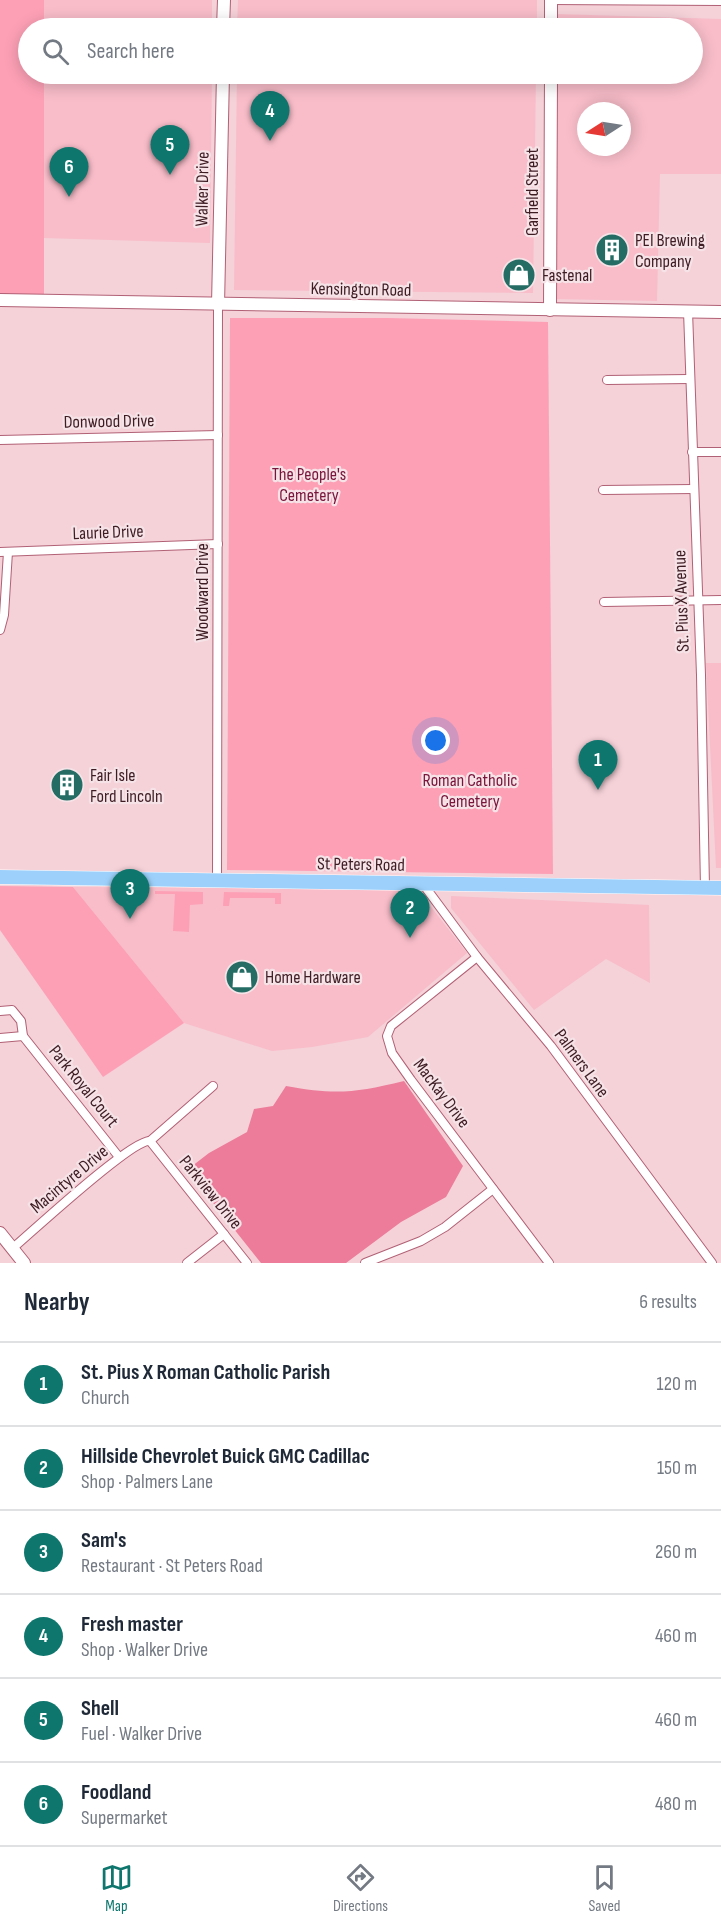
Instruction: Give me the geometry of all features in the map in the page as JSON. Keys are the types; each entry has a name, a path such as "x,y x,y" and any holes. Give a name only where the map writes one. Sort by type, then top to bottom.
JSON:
{"main road":[{"name":"St Peters Road","path":"0,878 721,888"}],"street":[{"path":"223,18 224,0"},
{"path":"551,18 551,0 721,1"},
{"name":"Walker Drive","path":"218,305 223,84"},
{"name":"Garfield Street","path":"550,310 551,84"},
{"name":"Kensington Road","path":"0,300 721,312"},
{"name":"Woodward Drive","path":"217,880 218,305"},
{"name":"St. Pius X Avenue","path":"687,311 705,888"},
{"path":"607,380 689,380"},
{"name":"Donwood Drive","path":"0,440 218,435"},
{"path":"692,452 721,452"},
{"path":"603,490 693,489"},
{"name":"Laurie Drive","path":"4,552 218,544"},
{"path":"0,630 4,615 4,552"},
{"path":"604,602 721,600"},
{"name":"Palmers Lane","path":"423,884 477,957 551,1046 712,1263"},
{"name":"MacKay Drive","path":"477,957 392,1026 387,1036 392,1053 411,1080 549,1263"},
{"name":"Park Royal Court","path":"0,1011 12,1010 21,1021 23,1036 119,1157"},
{"path":"0,1038 23,1036"},
{"path":"150,1141 213,1086"},
{"name":"Macintyre Drive","path":"13,1248 119,1157 141,1142 150,1141"},
{"name":"Parkview Drive","path":"150,1141 247,1263"},
{"path":"365,1263 421,1241 445,1227 493,1189"},
{"path":"0,1233 24,1263"},
{"path":"187,1263 224,1234"}],"shaded area":[{"path":"44,0 212,0 212,18 44,18"},
{"path":"238,0 537,0 537,18 237,18"},
{"path":"558,14 688,18 558,18"},
{"path":"703,18 721,19 721,174 660,174 657,301 553,299 557,84 703,84"},
{"path":"44,84 212,84 210,243 44,238"},
{"path":"237,84 536,84 533,293 234,290"},
{"path":"706,663 721,663 721,868 716,868"},
{"path":"73,887 417,889 467,953 368,1037 312,1047 272,1051 184,1023"},
{"path":"451,896 649,905 650,983 606,959 534,1010 451,908"},
{"path":"404,1081 463,1166 446,1197 401,1222 346,1263 261,1263 187,1170 209,1153 247,1132 254,1109 273,1106 286,1086 332,1092 372,1088"}],"green space":[{"path":"0,0 44,0 44,18 18,18 18,84 44,84 44,295 0,294"},
{"path":"230,318 388,318 548,322 553,874 227,870"},
{"path":"0,886 73,887 184,1023 103,1077 0,930"},
{"path":"155,891 203,892 203,904 190,905 189,932 173,931 175,894 155,894"},
{"path":"224,892 281,893 281,904 275,904 275,898 230,898 229,906 223,906"}],"place":[{"name":"Fresh master","path":"270,141"},
{"name":"Shell","path":"170,175"},
{"name":"Foodland","path":"69,197"},
{"name":"PEI Brewing Company","path":"612,250"},
{"name":"Fastenal","path":"519,275"},
{"name":"Fair Isle Ford Lincoln","path":"67,785"},
{"name":"St. Pius X Roman Catholic Parish","path":"598,790"},
{"name":"Sam's","path":"130,919"},
{"name":"Hillside Chevrolet Buick GMC Cadillac","path":"410,938"},
{"name":"Home Hardware","path":"242,977"}],"park label":[{"name":"The People's Cemetery","path":"309,484"},
{"name":"Roman Catholic Cemetery","path":"470,790"}]}
